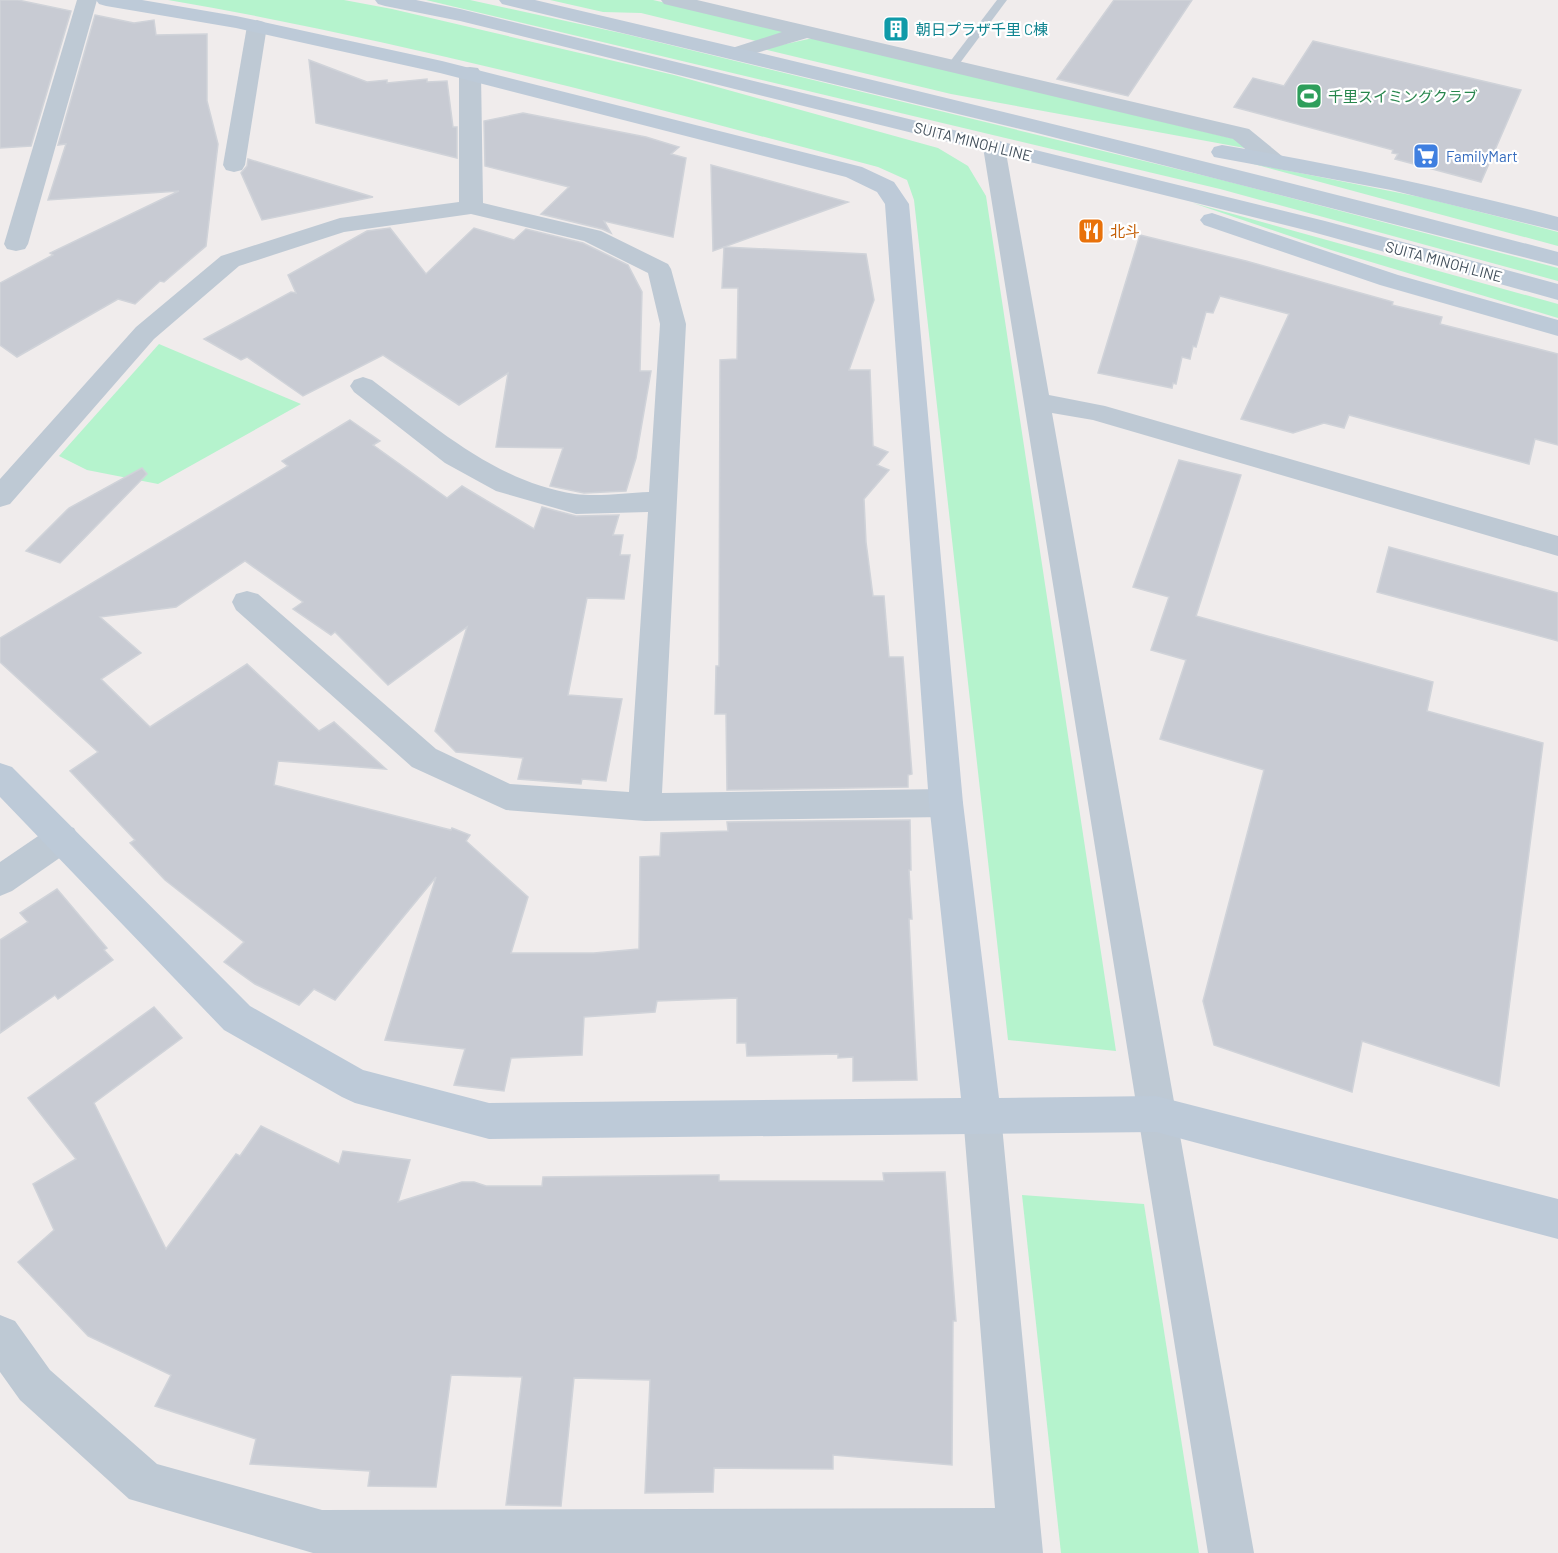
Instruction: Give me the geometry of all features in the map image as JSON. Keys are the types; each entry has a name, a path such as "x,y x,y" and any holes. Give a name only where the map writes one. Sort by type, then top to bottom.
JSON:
{"main road":[{"path":"106,0 257,26 470,73 854,172 886,187 897,204 946,803 982,1115"},
{"name":"SUITA MINOH LINE","path":"385,0 460,15 1317,226 1558,292"},
{"name":"SUITA MINOH LINE","path":"509,0 948,104 1558,259"},
{"path":"948,104 1365,177 1558,224"},
{"path":"994,147 1389,280 1558,328"},
{"path":"0,776 237,1018 355,1084 489,1121 1156,1114 1558,1219"}],"street":[{"path":"16,244 87,0"},
{"path":"671,0 1241,134 1277,161"},
{"path":"234,165 257,26"},
{"path":"736,53 807,32"},
{"path":"470,73 471,207"},
{"path":"994,147 1231,1553"},
{"path":"0,497 145,333 230,261 340,225 471,207 592,236 659,269 673,324 645,807"},
{"path":"363,386 455,456 506,484 576,504 663,502"},
{"path":"1036,401 1107,415 1558,546"},
{"path":"247,602 424,758 506,797 645,807 946,803"},
{"path":"0,880 62,838"},
{"path":"0,1336 35,1385 145,1483 322,1533 1021,1542 982,1115"}],"lane":[{"path":"953,66 1002,0"}],"green space":[{"path":"168,0 344,0 392,9 674,75 938,148 968,166 986,196 1116,1051 1008,1040 914,200 907,180 878,167 525,76 258,16"},
{"path":"426,0 470,0 625,34 1226,181 1558,268 1558,281 1220,189"},
{"path":"550,0 653,0 782,29 784,34 756,41 641,13 603,12"},
{"path":"813,38 1235,139 1250,149 951,94 763,49"},
{"path":"1250,163 1425,198 1558,232 1558,246"},
{"path":"1193,203 1558,304 1558,318 1331,250"},
{"path":"159,344 301,404 158,484 87,470 59,456"},
{"path":"1022,1195 1144,1204 1199,1553 1061,1553"}],"building":[{"path":"0,0 18,0 71,11 31,146 0,148"},
{"path":"1114,0 1192,0 1128,96 1057,79"},
{"path":"95,15 134,23 154,20 156,35 207,34 207,101 218,144 206,246 164,282 160,281 135,304 118,299 17,357 0,345 0,283 53,255 50,253 179,191 48,200 66,144 58,145"},
{"path":"1313,41 1521,90 1481,182 1395,159 1398,154 1392,153 1393,150 1234,107 1253,78 1284,86"},
{"path":"309,60 367,82 387,80 387,83 427,79 427,82 447,81 453,127 457,127 457,158 316,123"},
{"path":"523,113 646,137 679,147 671,154 686,158 673,237 604,221 611,233 541,214 569,187 485,166 484,121"},
{"path":"248,159 373,197 262,220 241,173 247,166"},
{"path":"711,165 848,202 713,251"},
{"path":"390,228 426,274 474,228 514,240 526,229 583,243 628,265 642,292 640,371 651,371 636,458 626,491 584,493 550,486 563,448 496,447 508,373 459,405 383,355 303,396 247,357 241,360 204,339 291,292 296,293 288,275 367,231"},
{"path":"1140,235 1246,261 1393,302 1392,305 1442,317 1440,324 1558,354 1558,445 1535,439 1529,464 1349,415 1344,428 1324,423 1293,433 1241,419 1289,314 1220,296 1213,313 1206,312 1196,347 1193,346 1190,359 1182,357 1176,384 1173,383 1172,388 1098,373"},
{"path":"724,247 866,254 874,300 849,370 870,370 873,446 888,452 877,465 889,470 864,499 866,542 873,596 884,596 889,657 903,657 912,774 908,775 908,787 727,790 726,714 715,714 716,666 719,666 720,360 737,359 738,288 722,288"},
{"path":"350,420 380,441 373,445 447,498 462,486 534,529 542,507 576,516 619,515 613,535 623,535 620,555 630,555 624,599 587,598 568,695 622,699 606,781 582,779 581,784 518,779 523,758 456,752 435,731 467,627 388,685 335,632 331,635 293,609 303,602 245,561 176,607 100,617 141,653 101,679 150,727 247,664 319,731 334,722 386,769 278,761 274,785 451,830 452,828 470,835 466,841 528,897 511,953 594,953 639,949 640,857 660,856 661,833 728,831 727,822 910,820 911,870 909,870 912,919 909,919 917,1080 853,1081 853,1057 838,1058 838,1054 747,1056 746,1043 737,1043 737,998 657,1001 655,1012 584,1017 582,1055 511,1058 504,1091 454,1085 465,1049 385,1040 436,877 335,1000 314,989 299,1005 255,984 224,962 244,942 165,880 130,843 135,840 70,771 98,752 0,662 0,638 288,466 282,461"},
{"path":"1179,460 1241,475 1196,616 1433,682 1427,711 1543,743 1499,1086 1362,1041 1352,1092 1214,1045 1203,1001 1264,770 1160,739 1186,660 1151,650 1169,597 1133,587"},
{"path":"142,468 147,474 60,563 26,551 69,508"},
{"path":"1389,547 1558,593 1558,641 1377,592"},
{"path":"57,889 107,948 104,950 113,960 58,999 55,995 0,1033 0,940 28,922 20,913"},
{"path":"154,1007 182,1038 94,1103 166,1249 236,1154 240,1156 261,1126 339,1164 343,1151 410,1160 398,1202 462,1182 474,1182 486,1186 542,1186 543,1177 719,1175 719,1181 884,1181 883,1173 945,1172 956,1321 953,1321 952,1465 833,1455 833,1469 714,1468 713,1492 645,1493 650,1380 574,1378 561,1506 506,1505 522,1377 451,1375 436,1487 368,1486 370,1471 250,1464 256,1439 155,1406 171,1375 88,1336 18,1262 54,1230 33,1184 76,1159 28,1098"}],"place":[{"name":"朝日プラザ千里 C棟","path":"896,29"},
{"name":"千里スイミングクラブ","path":"1309,96"},
{"name":"FamilyMart","path":"1426,156"},
{"name":"北斗","path":"1091,231"}]}
